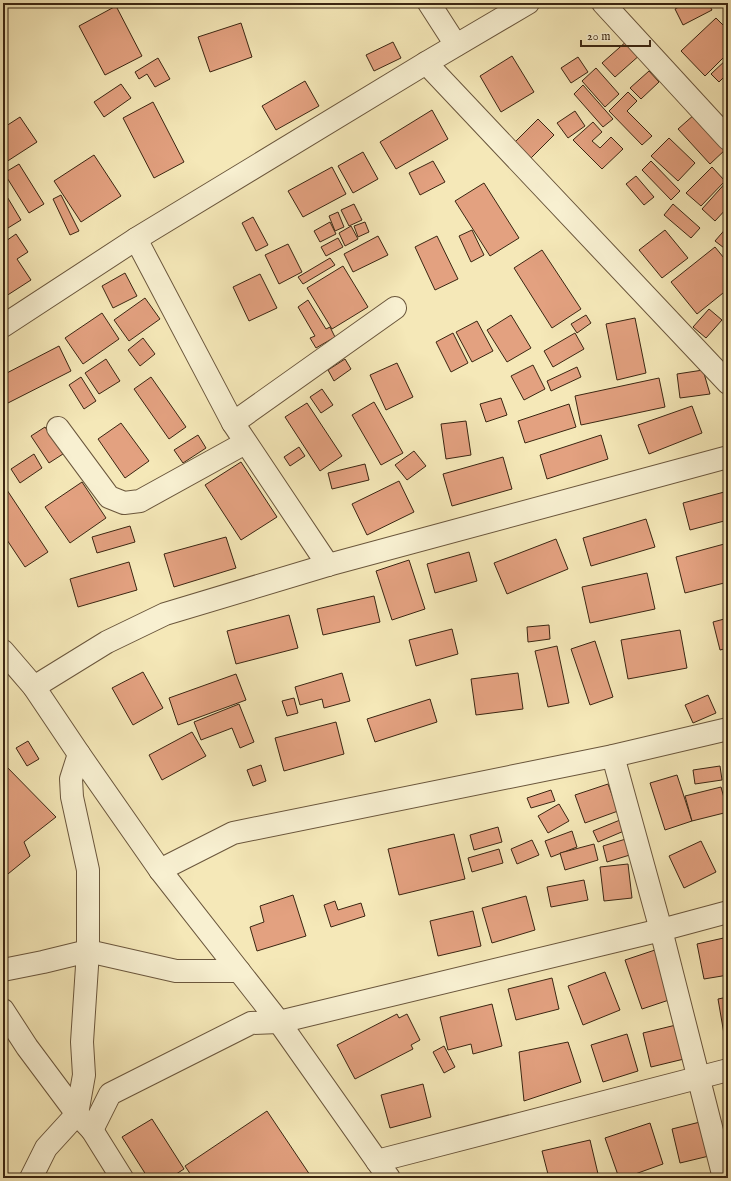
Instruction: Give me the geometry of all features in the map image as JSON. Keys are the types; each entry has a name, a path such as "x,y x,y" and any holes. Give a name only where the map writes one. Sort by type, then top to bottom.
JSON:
{"street":[{"path":"429,3 456,45"},
{"path":"3,326 136,239 426,63 528,3"},
{"path":"603,3 728,139"},
{"path":"426,63 728,383"},
{"path":"136,239 233,423 328,565"},
{"path":"233,423 395,308"},
{"path":"58,428 109,497 124,503 140,501 245,443"},
{"path":"34,687 107,642 165,614 328,565 728,457"},
{"path":"3,651 34,687 160,870 279,1022 383,1170 728,1070"},
{"path":"160,870 233,833 613,756 728,729"},
{"path":"79,754 71,779 72,797 88,870 88,950 82,1042 84,1122"},
{"path":"613,756 661,930 724,1178"},
{"path":"31,1178 46,1148 84,1122 110,1094 251,1023 279,1022 661,930 728,912"},
{"path":"3,970 43,962 88,950 176,971 239,971"},
{"path":"3,1010 27,1047 84,1122 122,1178"}],"building":[{"path":"686,3 708,3 712,10 683,25 675,9"},
{"path":"116,6 142,56 105,75 79,26"},
{"path":"716,18 728,30 728,53 705,76 681,51"},
{"path":"241,23 252,57 210,72 198,37"},
{"path":"628,40 641,54 615,77 602,63"},
{"path":"393,42 401,58 374,71 366,55"},
{"path":"512,56 534,92 501,112 480,76"},
{"path":"578,57 588,72 571,83 561,68"},
{"path":"158,58 170,79 155,87 147,74 139,79 135,72"},
{"path":"728,58 728,73 719,82 711,74"},
{"path":"596,68 619,94 605,107 582,81"},
{"path":"649,71 659,82 641,99 630,88"},
{"path":"305,81 319,106 276,130 262,106"},
{"path":"121,84 131,98 104,117 94,102"},
{"path":"583,85 613,119 603,127 574,94"},
{"path":"628,92 637,101 627,111 652,136 642,145 609,111"},
{"path":"153,102 184,162 154,178 123,118"},
{"path":"432,110 448,139 396,169 380,142"},
{"path":"575,111 585,126 568,138 557,123"},
{"path":"695,114 726,149 710,164 678,129"},
{"path":"20,117 37,142 3,164 3,128"},
{"path":"538,119 554,135 530,159 514,143"},
{"path":"593,122 602,132 592,141 600,148 611,137 623,149 602,169 573,140"},
{"path":"669,138 695,163 678,181 651,156"},
{"path":"363,152 378,179 353,193 338,166"},
{"path":"94,155 121,196 81,222 54,181"},
{"path":"433,161 445,182 420,195 409,173"},
{"path":"651,161 680,191 671,200 642,170"},
{"path":"19,164 44,204 29,213 4,173"},
{"path":"332,167 346,194 303,217 288,191"},
{"path":"712,167 725,181 701,206 686,193"},
{"path":"636,176 654,197 644,205 626,184"},
{"path":"728,180 728,207 715,221 702,209"},
{"path":"484,183 519,238 490,256 455,201"},
{"path":"3,190 21,220 3,231"},
{"path":"61,195 79,231 70,235 53,199"},
{"path":"354,204 362,220 349,226 341,210"},
{"path":"673,204 700,228 691,238 664,215"},
{"path":"338,212 344,227 335,231 329,216"},
{"path":"253,217 268,245 256,251 242,223"},
{"path":"330,222 336,234 320,242 314,231"},
{"path":"365,222 369,232 358,237 354,226"},
{"path":"351,226 358,239 345,246 339,233"},
{"path":"728,226 728,251 715,241"},
{"path":"472,230 484,255 471,262 459,236"},
{"path":"665,230 688,258 662,278 639,250"},
{"path":"16,234 28,252 17,259 31,280 3,298 3,243"},
{"path":"378,236 388,255 353,272 344,254"},
{"path":"437,236 458,279 435,290 415,247"},
{"path":"338,238 343,247 326,256 321,247"},
{"path":"288,244 302,272 279,284 265,255"},
{"path":"715,247 728,263 728,289 697,314 671,282"},
{"path":"542,250 581,309 552,328 514,268"},
{"path":"330,258 335,265 303,284 298,277"},
{"path":"343,266 368,307 332,329 307,288"},
{"path":"125,273 137,296 113,308 102,286"},
{"path":"260,274 277,308 249,321 233,287"},
{"path":"145,298 160,319 129,341 114,320"},
{"path":"308,300 326,329 330,327 335,337 316,348 310,338 315,336 298,307"},
{"path":"709,309 722,320 706,338 693,327"},
{"path":"102,313 119,339 83,364 65,338"},
{"path":"511,315 531,348 507,362 487,330"},
{"path":"586,315 591,323 577,333 571,324"},
{"path":"635,318 646,373 617,380 606,324"},
{"path":"477,321 493,351 472,362 456,332"},
{"path":"453,333 468,363 451,372 436,342"},
{"path":"575,333 584,349 553,367 544,351"},
{"path":"143,338 155,354 140,366 128,350"},
{"path":"59,346 71,371 4,405 3,375"},
{"path":"106,359 120,381 99,394 85,373"},
{"path":"345,359 351,369 334,381 328,370"},
{"path":"397,363 413,397 386,410 370,375"},
{"path":"533,365 545,389 524,400 511,376"},
{"path":"577,367 581,377 551,391 547,381"},
{"path":"703,370 710,394 680,398 677,374"},
{"path":"81,377 96,401 84,409 69,385"},
{"path":"151,377 186,427 169,439 134,389"},
{"path":"659,378 665,407 581,425 575,396"},
{"path":"322,389 333,405 321,413 310,397"},
{"path":"501,398 507,415 486,422 480,404"},
{"path":"374,402 403,453 381,465 352,415"},
{"path":"307,403 342,456 320,471 285,417"},
{"path":"569,404 576,427 525,443 518,421"},
{"path":"692,406 702,433 649,454 638,425"},
{"path":"466,421 471,455 446,459 441,424"},
{"path":"121,423 149,461 125,478 98,439"},
{"path":"45,427 63,454 49,463 31,436"},
{"path":"198,435 206,448 183,463 174,450"},
{"path":"601,435 608,459 547,479 540,455"},
{"path":"299,447 305,456 290,466 284,457"},
{"path":"414,451 426,466 407,480 395,465"},
{"path":"34,454 42,468 20,483 11,469"},
{"path":"503,457 512,489 452,506 443,474"},
{"path":"241,462 277,517 241,540 205,485"},
{"path":"365,464 369,480 332,489 328,473"},
{"path":"399,481 414,512 367,535 352,504"},
{"path":"82,482 106,518 70,543 45,507"},
{"path":"3,484 48,552 25,567 3,534"},
{"path":"728,491 728,520 690,530 683,503"},
{"path":"646,519 655,547 591,566 583,538"},
{"path":"130,526 135,542 97,553 92,537"},
{"path":"226,537 236,568 174,587 164,554"},
{"path":"556,539 568,569 507,594 494,563"},
{"path":"728,543 728,582 685,593 676,557"},
{"path":"469,552 477,581 435,593 427,564"},
{"path":"409,560 425,609 392,620 376,571"},
{"path":"129,562 137,590 78,607 70,579"},
{"path":"647,573 655,609 590,623 582,587"},
{"path":"374,596 380,622 323,635 317,609"},
{"path":"289,615 298,648 236,664 227,631"},
{"path":"728,618 728,648 720,650 713,622"},
{"path":"549,625 550,639 528,642 527,627"},
{"path":"452,629 458,654 416,666 409,640"},
{"path":"680,630 687,668 628,679 621,640"},
{"path":"595,641 613,697 590,705 571,649"},
{"path":"557,646 569,703 548,707 535,651"},
{"path":"143,672 163,708 133,725 112,688"},
{"path":"342,673 350,701 324,708 322,699 300,705 295,687"},
{"path":"518,673 523,709 476,715 471,679"},
{"path":"236,674 246,700 178,725 169,698"},
{"path":"708,695 716,713 693,723 685,705"},
{"path":"294,698 298,713 287,716 282,701"},
{"path":"430,699 437,722 375,742 367,719"},
{"path":"239,704 254,742 240,748 232,728 201,740 194,722"},
{"path":"336,722 344,754 284,771 275,738"},
{"path":"192,732 206,756 162,780 149,755"},
{"path":"28,741 39,759 27,766 16,748"},
{"path":"3,763 56,817 24,842 30,856 3,878"},
{"path":"261,765 266,781 253,786 247,770"},
{"path":"720,766 722,780 695,784 693,770"},
{"path":"677,775 692,821 665,830 650,783"},
{"path":"608,784 618,811 585,823 575,795"},
{"path":"721,787 728,812 692,821 685,796"},
{"path":"551,790 555,801 531,808 527,798"},
{"path":"559,804 569,821 548,833 538,816"},
{"path":"620,820 624,831 598,842 593,831"},
{"path":"498,827 502,842 474,850 470,835"},
{"path":"572,831 577,847 551,857 545,841"},
{"path":"454,834 465,879 399,895 388,849"},
{"path":"629,838 633,854 607,862 603,846"},
{"path":"532,840 539,855 517,864 511,849"},
{"path":"701,841 716,872 684,888 669,856"},
{"path":"594,844 598,860 565,870 560,853"},
{"path":"499,849 503,863 472,872 468,858"},
{"path":"628,864 632,898 604,901 600,867"},
{"path":"584,880 588,900 551,907 547,887"},
{"path":"293,895 306,936 257,951 250,927 264,922 260,906"},
{"path":"526,896 535,930 492,943 482,908"},
{"path":"335,901 338,910 361,903 365,916 331,927 324,905"},
{"path":"473,911 481,946 438,956 430,921"},
{"path":"728,937 728,975 704,979 697,944"},
{"path":"655,950 672,999 642,1009 625,960"},
{"path":"605,972 620,1010 583,1025 568,986"},
{"path":"552,978 559,1009 516,1020 508,989"},
{"path":"728,997 728,1034 724,1034 718,999"},
{"path":"492,1004 502,1046 473,1054 471,1044 448,1050 440,1017"},
{"path":"397,1014 399,1018 407,1014 420,1040 411,1045 413,1049 355,1079 337,1045"},
{"path":"676,1025 684,1059 651,1067 643,1033"},
{"path":"627,1034 638,1071 603,1082 591,1045"},
{"path":"568,1042 581,1082 524,1101 519,1052"},
{"path":"444,1046 455,1067 444,1073 433,1052"},
{"path":"423,1084 431,1117 390,1128 381,1095"},
{"path":"267,1111 312,1178 193,1178 185,1166"},
{"path":"152,1119 184,1169 170,1178 148,1178 122,1137"},
{"path":"700,1122 709,1156 680,1163 672,1129"},
{"path":"650,1123 663,1164 624,1178 619,1178 605,1138"},
{"path":"590,1140 599,1178 549,1178 542,1151"}]}
